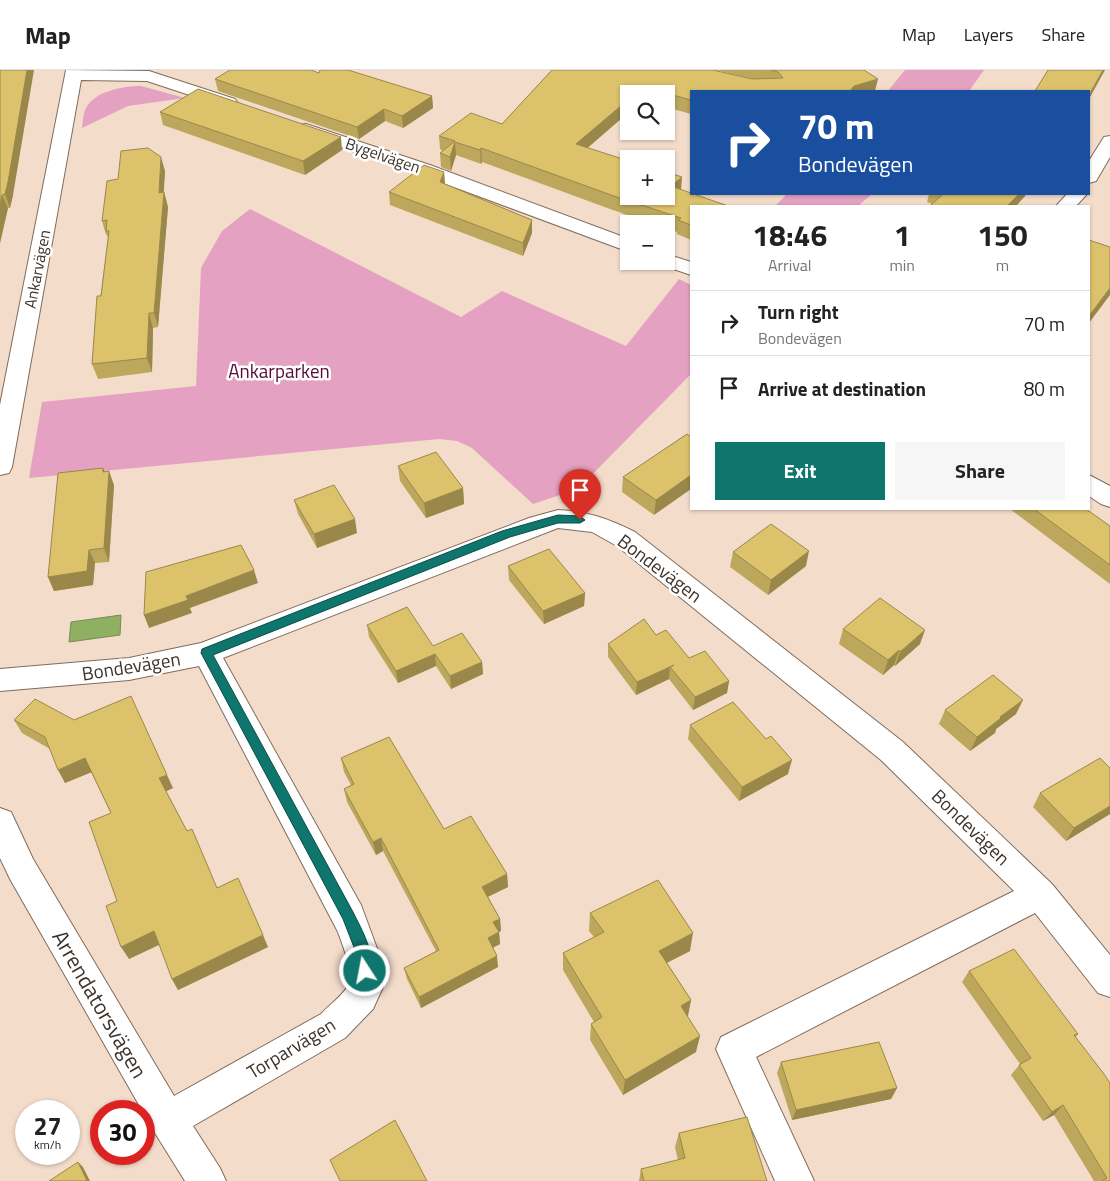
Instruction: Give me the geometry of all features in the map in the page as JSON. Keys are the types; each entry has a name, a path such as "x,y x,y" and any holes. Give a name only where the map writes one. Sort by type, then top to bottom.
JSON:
{"street":[{"path":"74,73 149,76 244,108"},
{"name":"Ankarvägen","path":"0,468 74,73"},
{"name":"Bygelvägen","path":"291,124 423,169 620,243"},
{"path":"1093,182 1110,141"},
{"path":"1067,205 1076,195"},
{"path":"675,263 690,269"},
{"path":"1090,485 1110,498"},
{"name":"Bondevägen","path":"0,680 116,672 167,664 206,653 506,534 558,519 580,520 593,523 626,539 892,751 1040,894 1110,981"},
{"name":"Torparvägen","path":"168,1120 333,1026 351,1009 366,987 364,955 348,916 206,653"},
{"name":"Arrendatorsvägen","path":"0,822 21,869 168,1120 207,1181"},
{"path":"795,1181 734,1049 1040,894"}],"green space":[{"path":"905,70 984,70 970,90 889,90"},
{"path":"141,86 185,98 128,106 82,128 85,110 96,97 118,88"},
{"path":"786,195 871,195 859,205 776,205"},
{"name":"Ankarparken","path":"250,209 461,317 502,291 626,346 679,279 690,284 690,375 578,489 533,504 472,448 457,441 439,439 29,478 42,402 196,386 201,268 222,231"}],"shaded area":[{"path":"121,615 120,635 69,642 71,622"}],"building":[{"path":"0,70 27,70 8,182 5,194 2,195 0,206"},
{"path":"230,70 311,70 319,73 320,70 348,70 432,96 402,116 384,109 357,127 215,79"},
{"path":"552,70 713,70 752,79 783,78 778,72 771,70 864,70 878,79 854,86 851,90 690,90 690,100 675,96 675,85 620,85 620,107 576,144 620,158 620,198 481,148 480,150 455,142 450,157 440,153 455,141 439,136 471,113 502,124"},
{"path":"1048,70 1103,70 1090,93 1090,90 1036,90"},
{"path":"198,89 341,137 303,161 160,112"},
{"path":"148,148 161,157 159,193 164,192 154,313 149,313 147,358 92,364 97,296 101,296 109,231 106,231 107,220 102,221 107,181 118,179 121,151"},
{"path":"424,165 444,172 440,182 532,220 523,243 389,192"},
{"path":"675,175 682,177 675,183"},
{"path":"675,187 690,193 690,195 697,195 725,205 690,205 690,225 678,220 681,218 641,205 675,205"},
{"path":"942,195 1018,195 1008,205 931,205"},
{"path":"1090,240 1110,247 1110,288 1090,315"},
{"path":"687,434 690,436 690,476 656,500 623,477"},
{"path":"436,452 463,488 424,503 398,466"},
{"path":"103,468 103,472 109,471 104,548 89,550 87,571 48,577 58,473"},
{"path":"334,485 355,519 314,534 294,500"},
{"path":"1035,510 1087,510 1110,526 1110,565"},
{"path":"771,524 809,551 771,580 733,552"},
{"path":"241,545 254,570 186,596 188,600 144,615 146,572"},
{"path":"549,549 585,593 543,611 508,566"},
{"path":"880,598 925,630 888,660 843,629"},
{"path":"407,607 433,646 462,633 482,662 450,676 435,654 396,671 367,625"},
{"path":"644,619 656,635 666,630 689,658 705,651 729,681 695,697 670,667 674,665 637,682 608,644"},
{"path":"993,675 1023,700 977,737 945,710"},
{"path":"131,696 167,775 159,778 187,831 192,829 217,888 238,878 263,935 172,979 154,931 121,947 106,906 117,901 89,822 111,813 85,758 58,770 45,737 14,720 35,699 74,720"},
{"path":"733,702 766,739 771,736 792,760 742,787 690,725"},
{"path":"389,737 444,829 471,816 507,874 482,887 500,919 493,922 499,932 488,938 497,956 419,997 404,968 439,950 381,838 373,842 344,789 354,784 341,758"},
{"path":"1100,758 1110,768 1110,806 1074,828 1040,793"},
{"path":"658,880 693,933 659,951 691,1000 681,1006 700,1036 625,1080 591,1024 602,1017 563,953 604,932 590,913"},
{"path":"1014,949 1078,1034 1074,1035 1110,1083 1110,1181 1103,1181 1107,1178 1063,1105 1052,1112 1019,1065 1031,1058 969,971"},
{"path":"879,1042 897,1088 796,1110 781,1062"},
{"path":"747,1117 767,1181 644,1181 641,1169 685,1158 679,1133"},
{"path":"395,1120 427,1181 340,1181 330,1160"},
{"path":"73,1165 79,1165 87,1181 49,1181"}],"route":[{"path":"365,971 364,955 348,916 206,653 387,583 506,534 558,519 580,520"}]}
